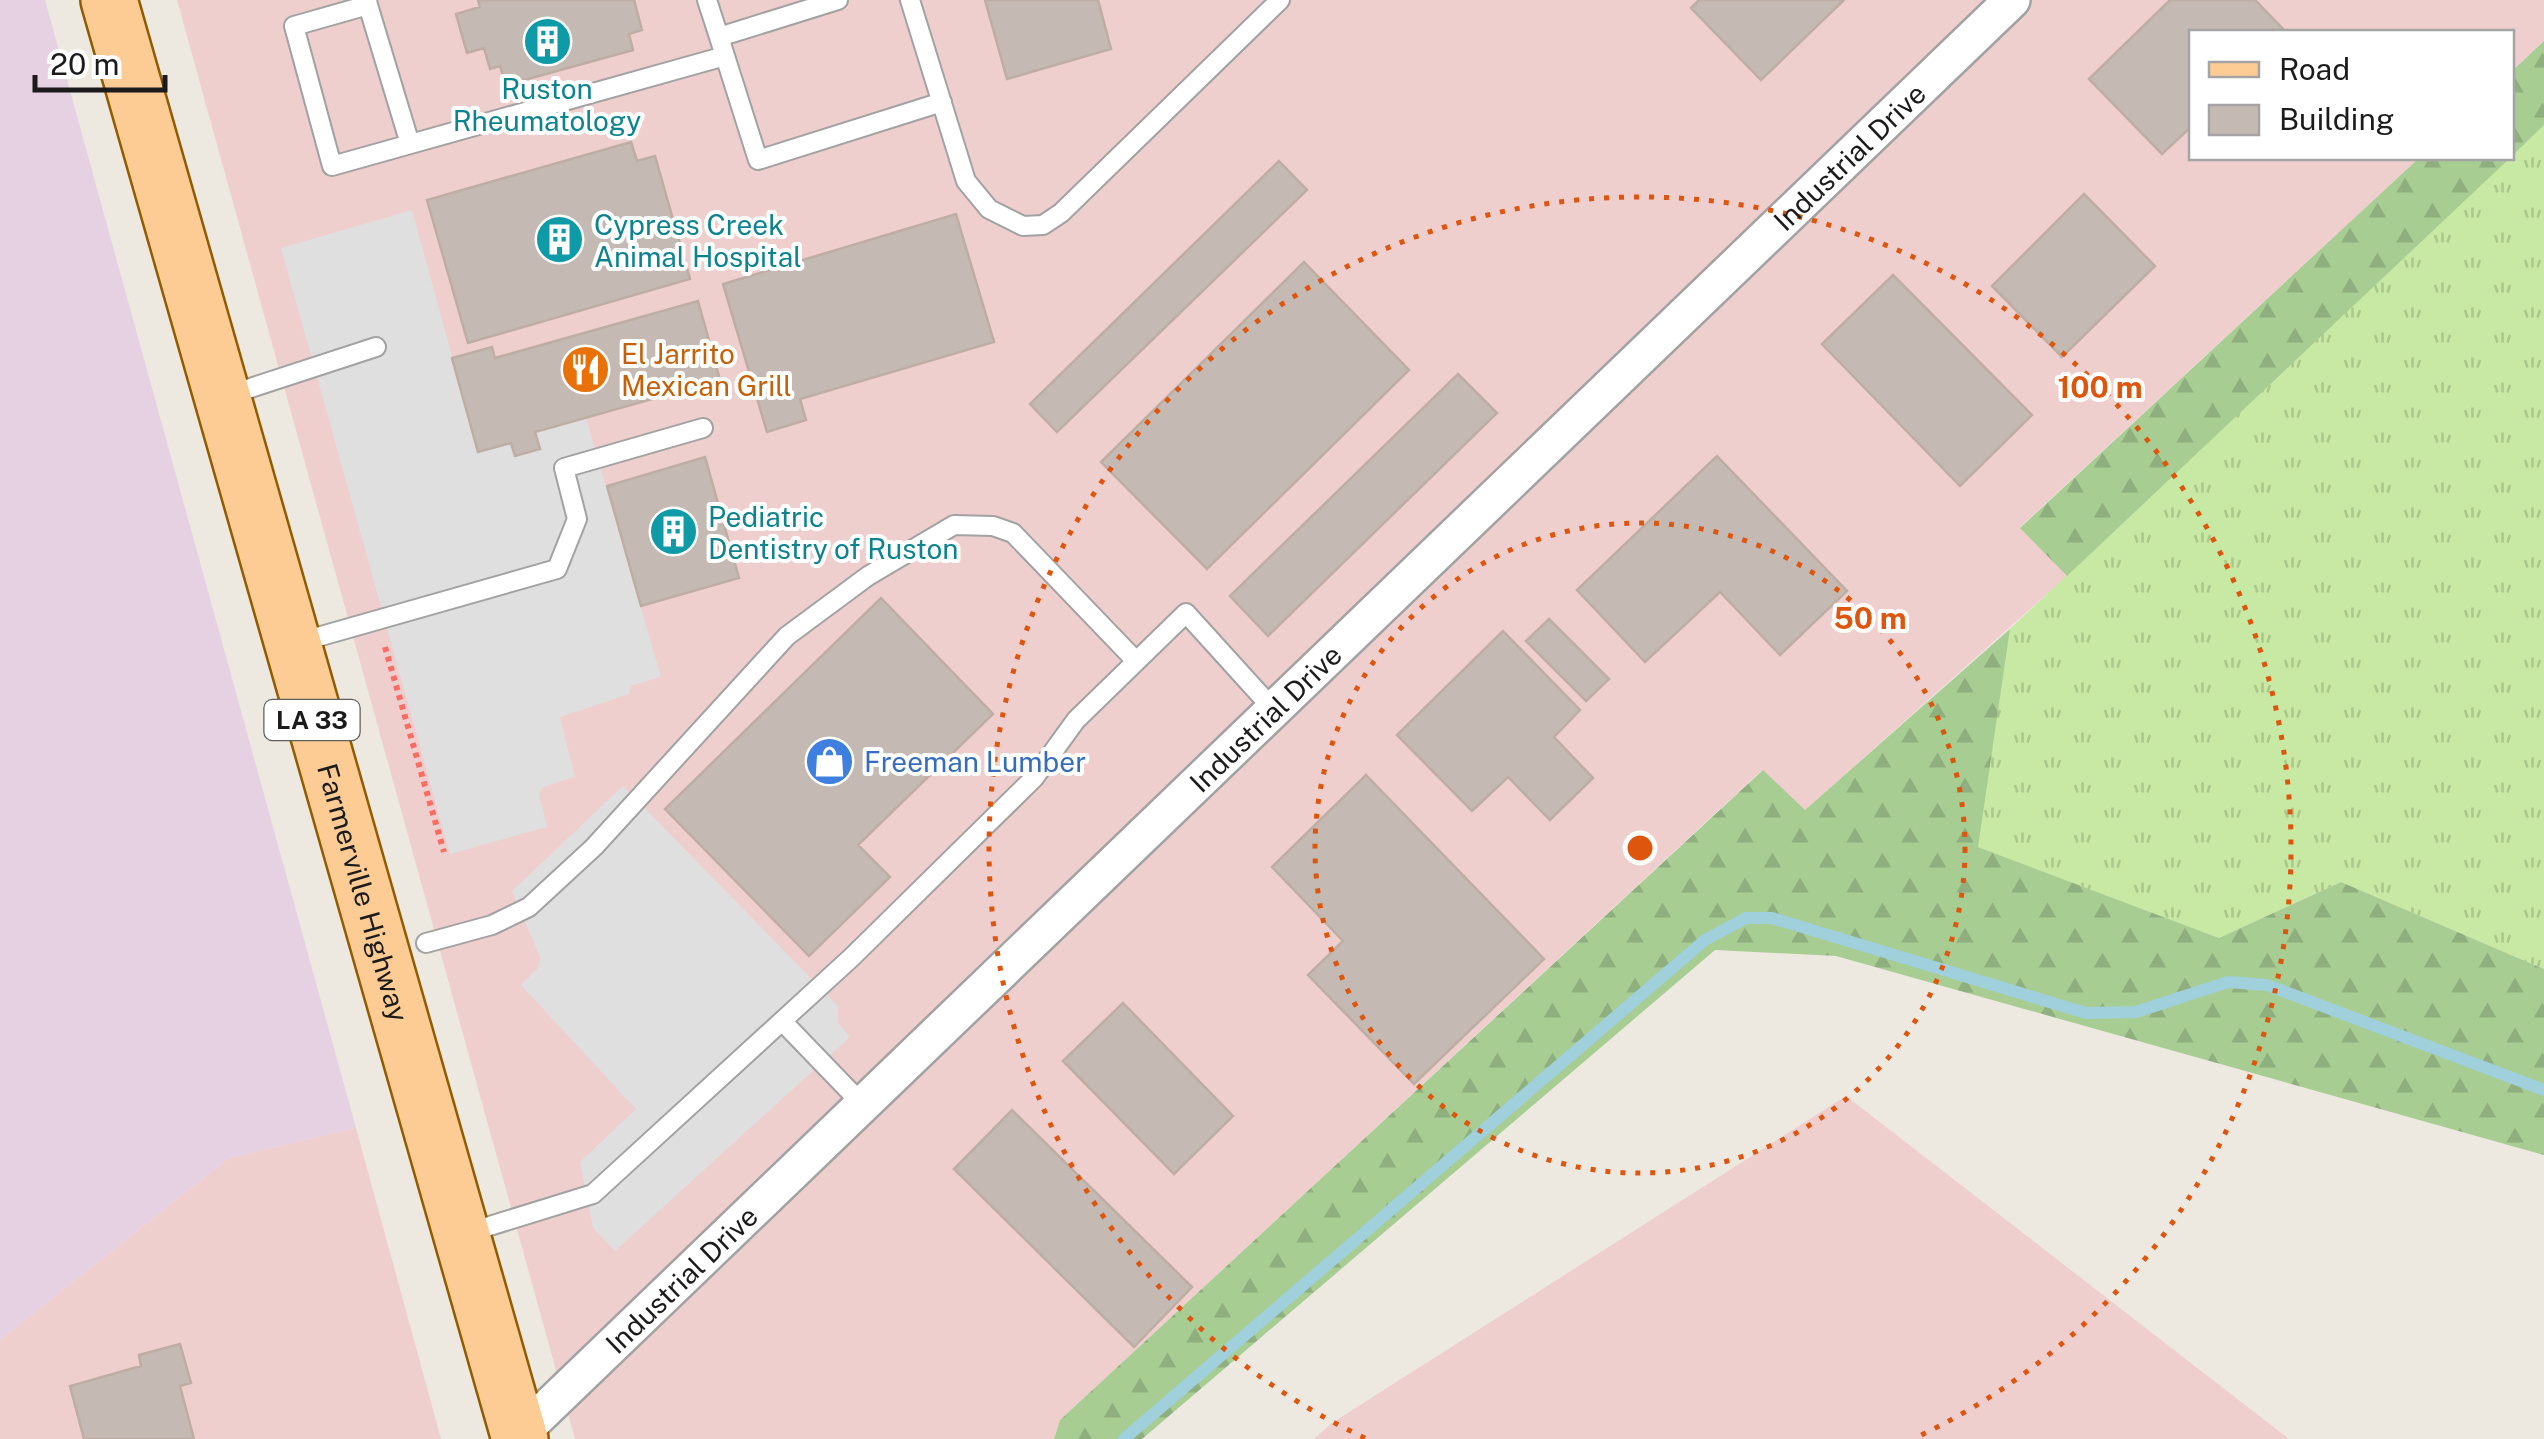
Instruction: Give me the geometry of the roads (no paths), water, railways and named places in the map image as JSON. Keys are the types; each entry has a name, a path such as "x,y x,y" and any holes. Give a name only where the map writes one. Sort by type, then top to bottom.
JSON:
{"main road":[{"name":"Farmerville Highway","path":"109,0 519,1437"}],"street":[{"name":"Industrial Drive","path":"519,1437 2012,0"}],"lane":[{"path":"707,0 758,160 942,102"},
{"path":"718,37 838,0"},
{"path":"910,0 966,181 976,196 1003,219 1024,226 1044,225 1280,0"},
{"path":"410,144 368,3 294,26 332,166 725,56"},
{"path":"221,398 376,347"},
{"path":"290,644 556,568 577,518 564,468 703,428"},
{"path":"426,944 492,925 529,907 594,847 787,636 868,576 954,525 993,526 1013,533 1136,661"},
{"path":"463,1234 593,1194 782,1021 1034,778 1076,720 1186,613 1274,710"},
{"path":"782,1021 863,1105"}],"waterway":[{"path":"1124,1439 1705,940 1746,918 1772,918 2086,1013 2136,1012 2228,982 2267,985 2544,1090"}],"place":[{"name":"Ruston Rheumatology","path":"547,41"},
{"name":"Cypress Creek Animal Hospital","path":"559,240"},
{"name":"El Jarrito Mexican Grill","path":"586,369"},
{"name":"Pediatric Dentistry of Ruston","path":"673,532"},
{"name":"Freeman Lumber","path":"829,761"}]}
